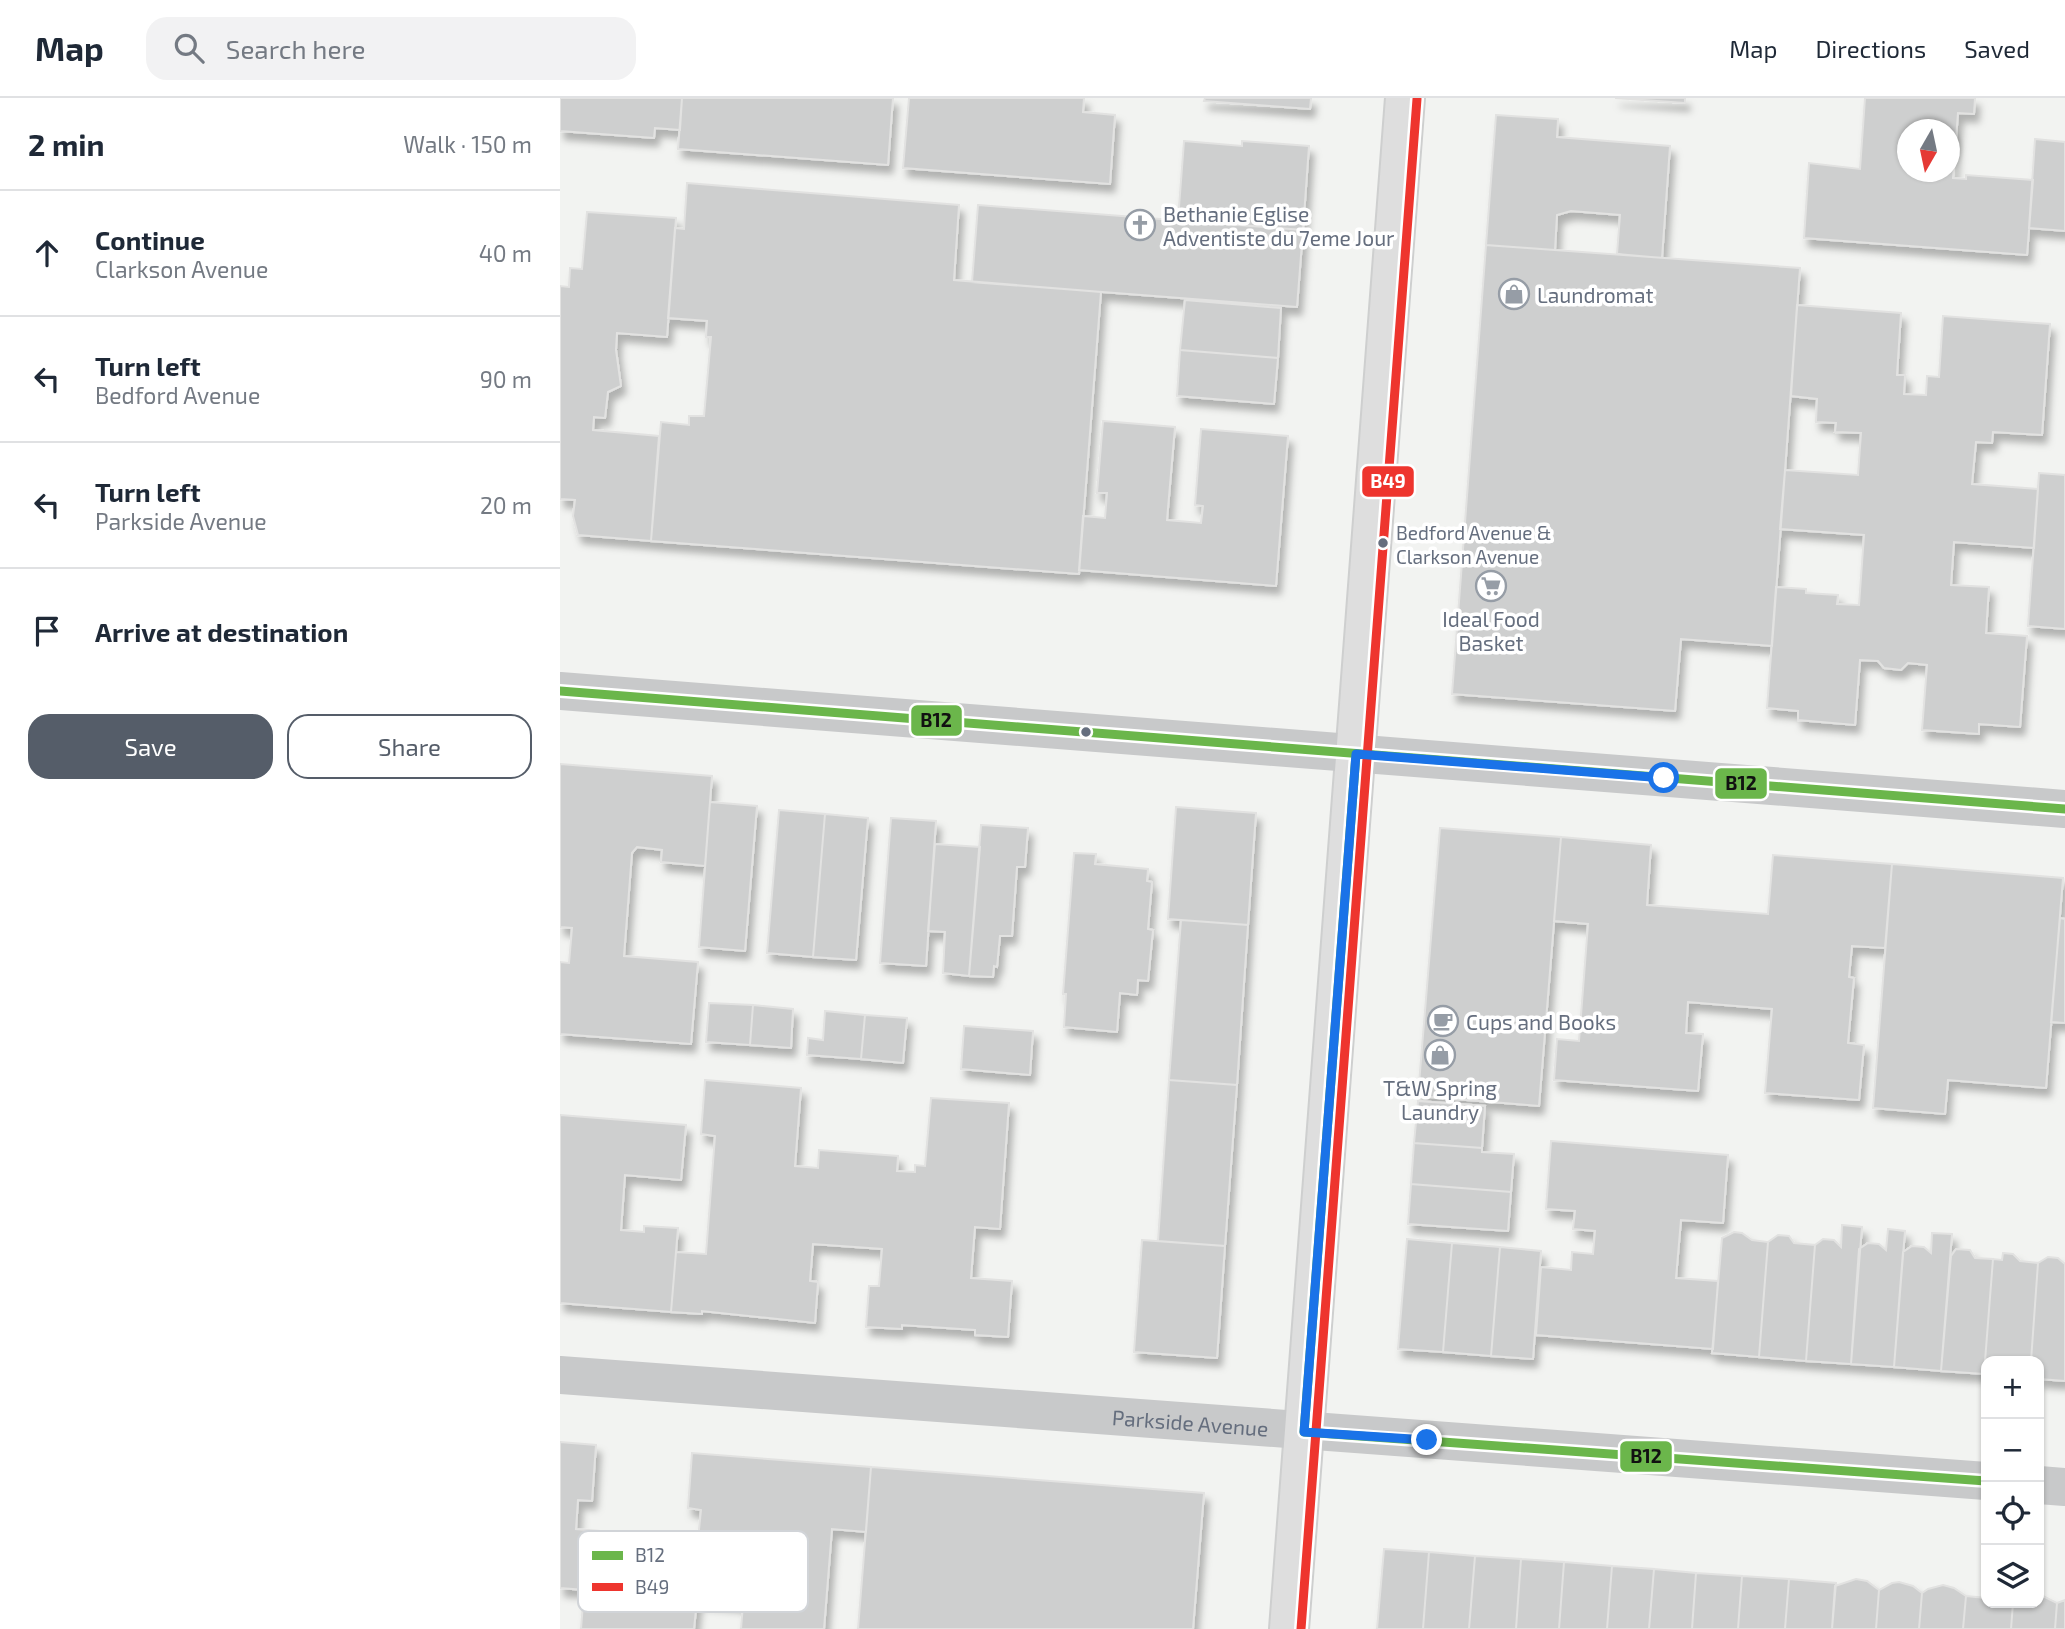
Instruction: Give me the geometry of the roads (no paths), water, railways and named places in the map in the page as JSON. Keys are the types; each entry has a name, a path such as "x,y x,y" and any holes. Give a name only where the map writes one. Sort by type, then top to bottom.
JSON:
{"street":[{"path":"1289,1629 1405,98"},
{"path":"560,691 2065,808"},
{"name":"Parkside Avenue","path":"560,1375 1981,1481"},
{"path":"2044,1485 2065,1486"}],"place":[{"name":"Bethanie Eglise Adventiste du 7eme Jour","path":"1140,225"},
{"name":"Laundromat","path":"1514,294"},
{"name":"Bedford Avenue & Clarkson Avenue","path":"1383,543"},
{"name":"Ideal Food Basket","path":"1491,586"},
{"name":"Cups and Books","path":"1443,1021"},
{"name":"T&W Spring Laundry","path":"1440,1055"}]}
